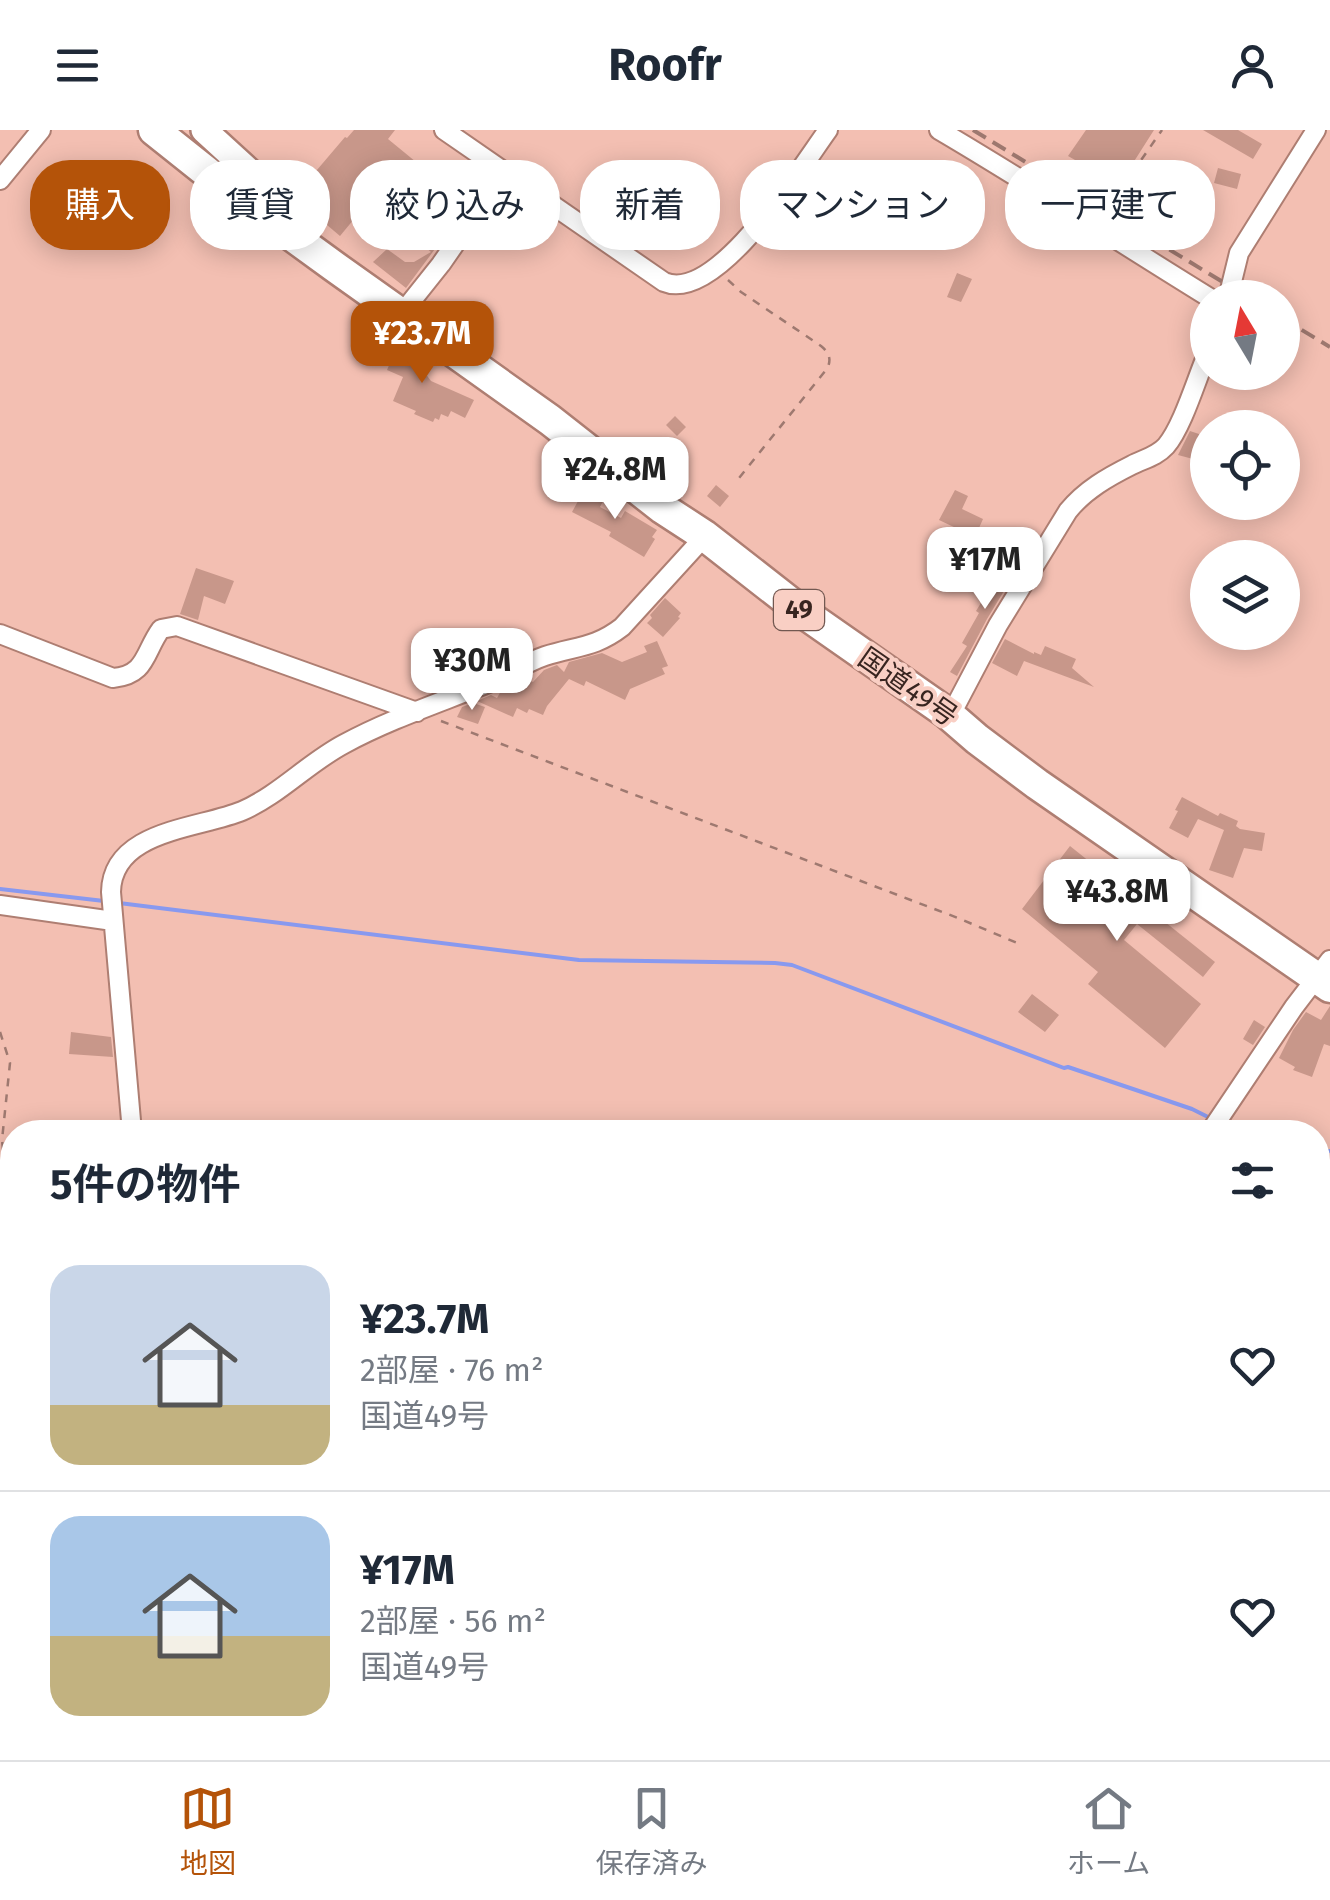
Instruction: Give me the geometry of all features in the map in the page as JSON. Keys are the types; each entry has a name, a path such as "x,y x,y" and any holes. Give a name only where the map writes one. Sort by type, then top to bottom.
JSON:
{"highway":[{"name":"国道49号","path":"154,130 192,160"},
{"name":"国道49号","path":"310,250 550,420 662,508 947,713 1037,784 1326,975"}],"main road":[{"path":"211,132 239,160"}],"street":[{"path":"0,180 41,130"},
{"path":"444,130 488,160"},
{"path":"560,210 670,285 684,284 719,266 763,221 828,130"},
{"path":"939,130 1190,286"},
{"path":"1232,280 1239,253 1316,130"},
{"path":"402,313 451,250"},
{"path":"947,713 957,703 998,625 1068,511 1080,496 1166,445 1192,390"},
{"path":"131,1120 111,892 112,874 120,860 149,841 242,811 343,744 516,672 547,655 608,638 705,536"},
{"path":"0,634 113,678 137,670 160,629 177,626 417,712"},
{"path":"0,904 113,921"},
{"path":"1218,1120 1294,1007 1326,975"}],"path":[{"path":"1141,160 1162,130"},
{"path":"719,266 733,286 822,346 830,359 830,365 735,483"},
{"path":"417,712 1022,945"},
{"path":"0,1032 10,1063 4,1120"}],"building":[{"path":"354,130 395,130 388,139 414,160 350,160 350,224 340,236 330,228 330,160 325,160"},
{"path":"1086,130 1154,130 1135,160 1075,160 1068,156"},
{"path":"1203,130 1238,130 1262,144 1253,159"},
{"path":"1218,168 1241,174 1237,189 1215,183"},
{"path":"386,250 405,262 414,262 431,252 429,250 434,250 406,288 373,262"},
{"path":"957,273 972,279 961,302 947,297"},
{"path":"392,335 420,351 416,361 431,381 474,400 465,418 451,411 448,417 441,414 433,422 393,401 403,377 387,370 393,356 384,351"},
{"path":"675,416 686,427 677,436 666,425"},
{"path":"1190,431 1190,458 1178,455"},
{"path":"652,440 669,444 664,448 676,451 671,472 634,462 639,442 651,445"},
{"path":"588,483 604,492 600,507 621,518 625,511 657,530 644,557 609,536 611,532 572,512"},
{"path":"716,485 729,496 720,507 707,496"},
{"path":"955,490 968,496 962,509 983,519 975,537 939,520"},
{"path":"1004,564 1016,571 957,676 950,672 967,646 962,643 979,613 976,611 984,598 980,596"},
{"path":"196,568 234,581 225,604 204,596 198,620 180,614"},
{"path":"665,598 681,613 663,637 647,623"},
{"path":"1005,639 1034,654 1041,655 1045,646 1076,659 1072,668 1094,687 1024,661 1017,676 992,663"},
{"path":"657,641 668,666 662,668 665,674 630,689 625,700 586,681 584,686 569,679 543,715 517,708 513,717 477,701 491,695 497,698 501,691 514,688 525,679 533,682 544,670 557,665 564,672 569,662 602,653 622,662 647,652 644,646"},
{"path":"473,703 485,707 478,724 457,717 462,707"},
{"path":"1182,797 1218,816 1220,813 1238,821 1236,826 1240,829 1265,833 1262,851 1244,848 1233,878 1209,870 1224,830 1198,819 1188,838 1169,828"},
{"path":"1070,846 1215,962 1203,977 1137,924 1124,940 1201,1004 1165,1048 1088,984 1098,972 1022,909"},
{"path":"1032,994 1059,1015 1045,1032 1018,1012"},
{"path":"1330,1006 1330,1046 1324,1044 1312,1077 1293,1070 1295,1067 1279,1058 1293,1030 1306,1012 1321,1020"},
{"path":"1254,1020 1265,1027 1253,1045 1243,1039"},
{"path":"71,1032 111,1037 113,1057 69,1054"}],"waterway":[{"path":"0,889 104,901"},
{"path":"119,903 579,960 792,965 1064,1068 1212,1119"}],"railway":[{"path":"973,130 1219,280"},
{"path":"1300,329 1330,347"}]}
